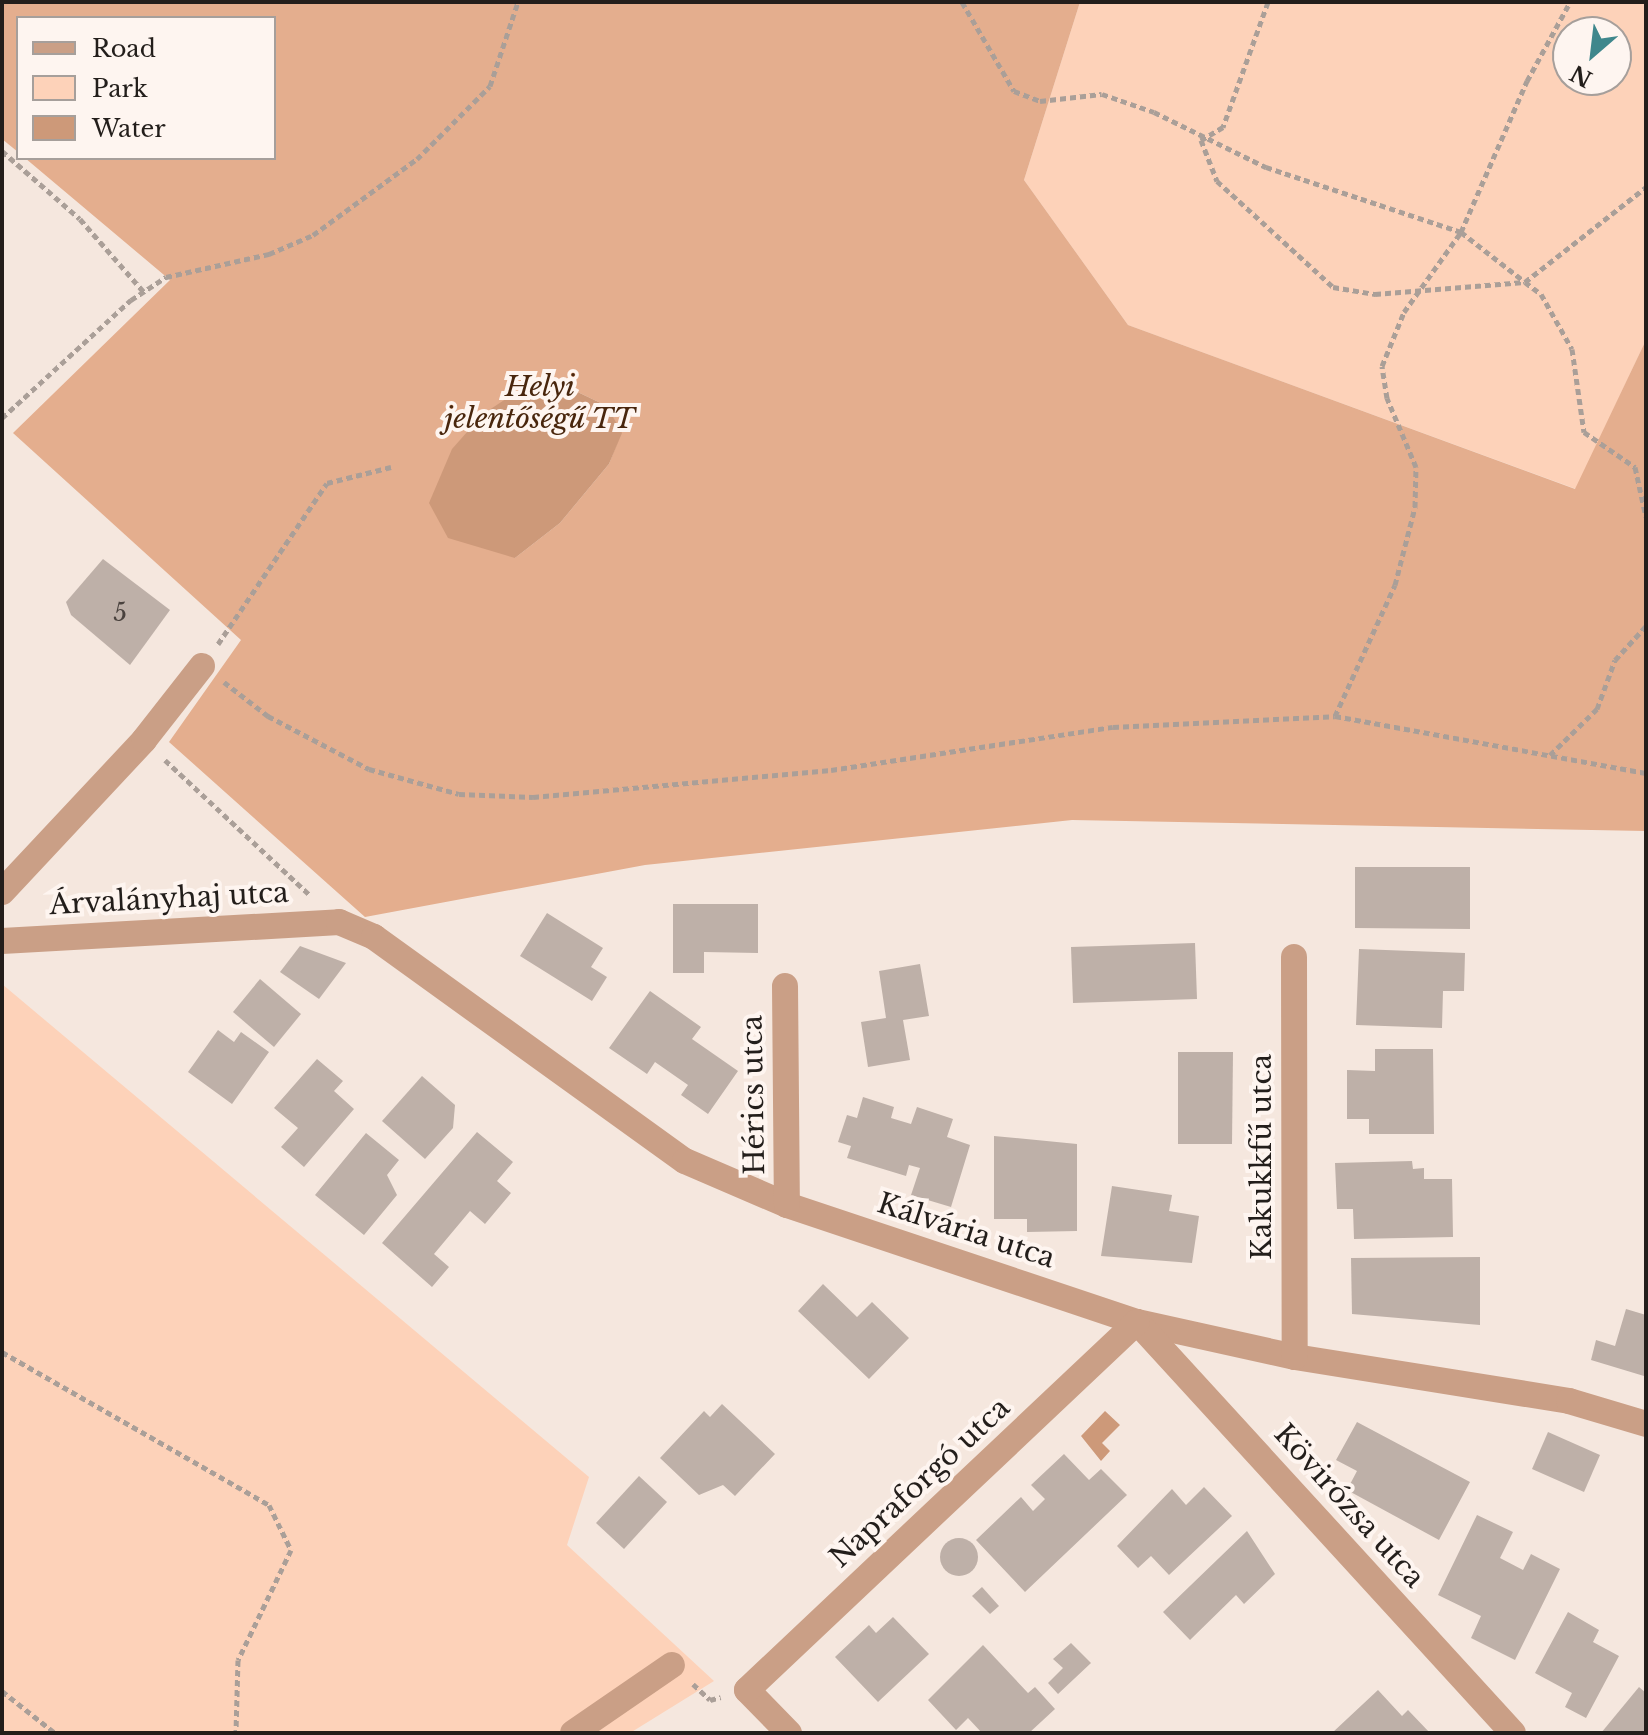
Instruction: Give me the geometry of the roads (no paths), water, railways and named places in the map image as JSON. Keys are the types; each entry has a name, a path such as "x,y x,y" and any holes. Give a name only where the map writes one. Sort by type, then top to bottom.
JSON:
{"street":[{"path":"2,892 144,740 202,666"},
{"name":"Árvalányhaj utca","path":"2,941 339,922"},
{"name":"Kálvária utca","path":"339,922 374,937 685,1161 787,1205 1137,1322 1295,1357 1569,1401 1646,1424"},
{"name":"Kakukkfű utca","path":"1294,957 1295,1357"},
{"name":"Hérics utca","path":"785,986 787,1205"},
{"name":"Napraforgó utca","path":"789,1733 747,1690 1137,1322"},
{"name":"Kövirózsa utca","path":"1137,1322 1513,1733"},
{"path":"573,1733 672,1665"}],"water":[{"path":"565,386 607,406 622,433 609,464 560,523 515,558 448,538 429,503 452,449 483,414 521,389"},
{"path":"1105,1411 1120,1425 1102,1443 1110,1451 1101,1461 1081,1436"}],"park label":[{"name":"Helyi jelentőségű TT","path":"540,403"}]}
